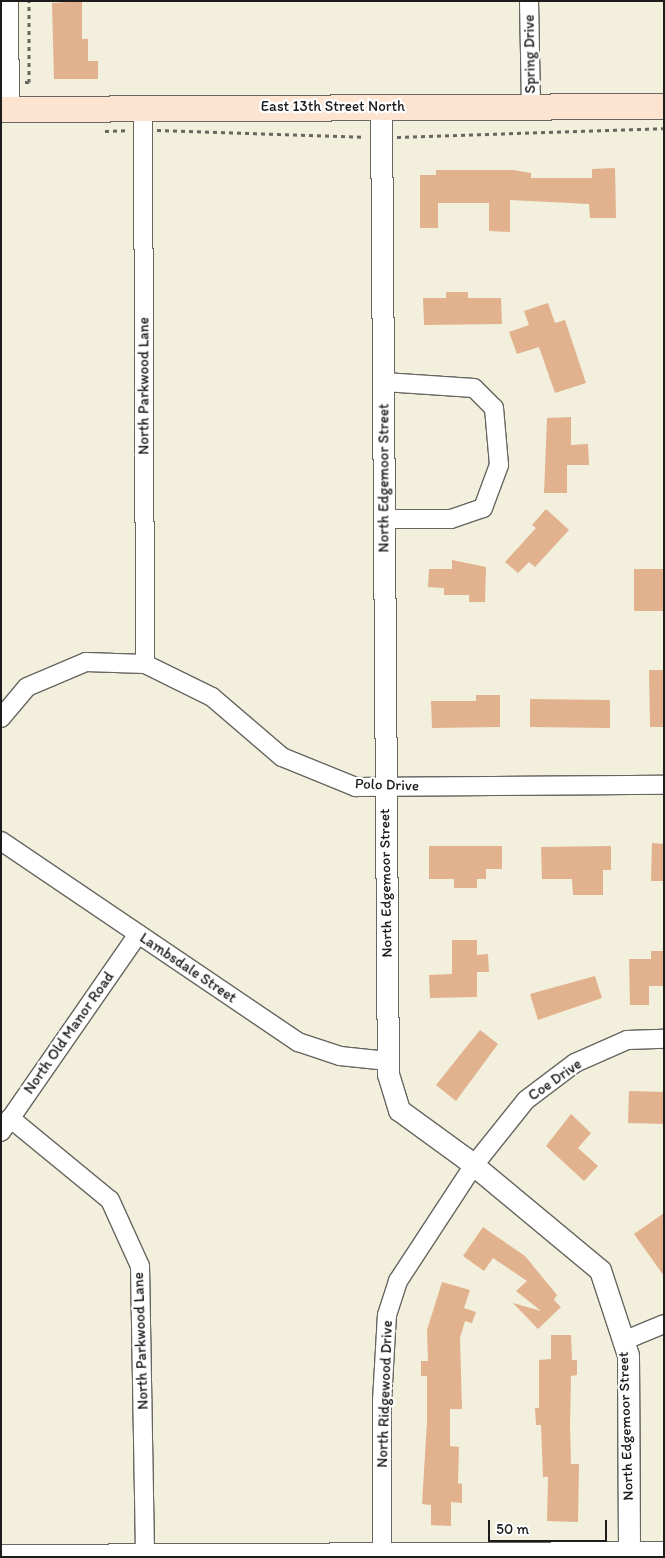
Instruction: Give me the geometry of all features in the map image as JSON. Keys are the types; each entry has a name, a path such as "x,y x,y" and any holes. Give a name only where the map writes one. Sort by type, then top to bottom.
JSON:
{"main road":[{"name":"East 13th Street North","path":"6,108 143,119 381,107 664,106"}],"street":[{"path":"6,108 9,1"},
{"name":"Spring Drive","path":"529,1 532,106"},
{"name":"North Edgemoor Street","path":"381,107 388,1061 399,1110 474,1165 600,1270 628,1355 629,1554"},
{"name":"North Parkwood Lane","path":"143,119 145,664"},
{"path":"384,382 474,388 494,408 499,466 483,508 451,519 384,519"},
{"path":"1,718 27,687 86,662 145,664"},
{"name":"Polo Drive","path":"145,664 212,697 282,757 356,787 664,785"},
{"name":"Lambsdale Street","path":"1,841 298,1042 340,1056 388,1061"},
{"name":"North Old Manor Road","path":"6,1125 138,934"},
{"name":"Coe Drive","path":"474,1165 526,1100 575,1063 627,1040 664,1039"},
{"name":"North Parkwood Lane","path":"6,1125 110,1200 140,1266 145,1555"},
{"name":"North Ridgewood Drive","path":"382,1554 387,1315 398,1281 474,1165"},
{"path":"623,1341 664,1324"},
{"path":"1,1554 629,1554 664,1551"}],"path":[{"path":"96,131 143,119 382,137 664,128"}],"building":[{"path":"82,1 82,39 88,39 88,61 98,61 98,79 54,79 52,3"},
{"path":"615,168 616,218 590,218 589,204 510,200 510,232 489,231 489,203 438,203 438,228 420,228 420,175 436,175 436,170 513,170 531,173 531,178 592,178 592,169"},
{"path":"446,292 468,292 468,298 501,298 502,324 424,325 423,298 446,298"},
{"path":"548,303 555,323 565,320 586,383 555,393 539,347 517,354 509,332 529,325 524,311"},
{"path":"571,417 571,445 588,444 589,465 567,465 567,493 544,493 547,418"},
{"path":"546,509 569,530 535,567 529,562 518,573 505,562 536,528 532,525"},
{"path":"452,560 486,567 485,602 469,602 469,595 444,595 444,588 428,587 429,569 452,569"},
{"path":"634,569 664,569 664,611 634,611"},
{"path":"649,670 664,670 664,727 650,727"},
{"path":"476,695 500,695 500,727 432,728 431,701 476,701"},
{"path":"530,699 610,700 610,728 530,727"},
{"path":"652,843 664,844 664,881 651,881"},
{"path":"429,846 502,846 502,869 486,869 486,879 477,879 477,888 454,888 454,879 429,879"},
{"path":"611,846 611,870 603,870 603,895 573,895 572,879 542,879 541,847"},
{"path":"452,940 477,940 477,955 488,954 489,972 477,972 477,997 430,998 429,975 452,974"},
{"path":"651,951 664,951 664,986 649,986 649,1005 630,1005 629,959 651,959"},
{"path":"595,976 602,998 538,1020 530,994"},
{"path":"480,1030 498,1044 456,1101 436,1085"},
{"path":"629,1091 664,1092 664,1124 628,1123"},
{"path":"571,1114 591,1133 578,1148 598,1166 584,1181 546,1146"},
{"path":"664,1213 664,1276 634,1234"},
{"path":"483,1227 525,1256 557,1295 554,1300 561,1307 538,1329 513,1303 541,1311 516,1291 527,1281 493,1258 484,1271 463,1256"},
{"path":"442,1282 470,1290 464,1308 476,1312 472,1323 465,1321 460,1338 462,1409 450,1409 450,1446 459,1447 458,1483 462,1484 462,1503 451,1502 451,1526 431,1525 431,1505 422,1504 427,1422 427,1376 421,1376 421,1361 428,1361 427,1330"},
{"path":"551,1335 571,1335 572,1360 577,1360 577,1375 571,1376 570,1425 571,1464 579,1464 578,1522 547,1521 548,1477 543,1477 541,1425 536,1425 535,1408 539,1408 539,1360 551,1359"}]}
